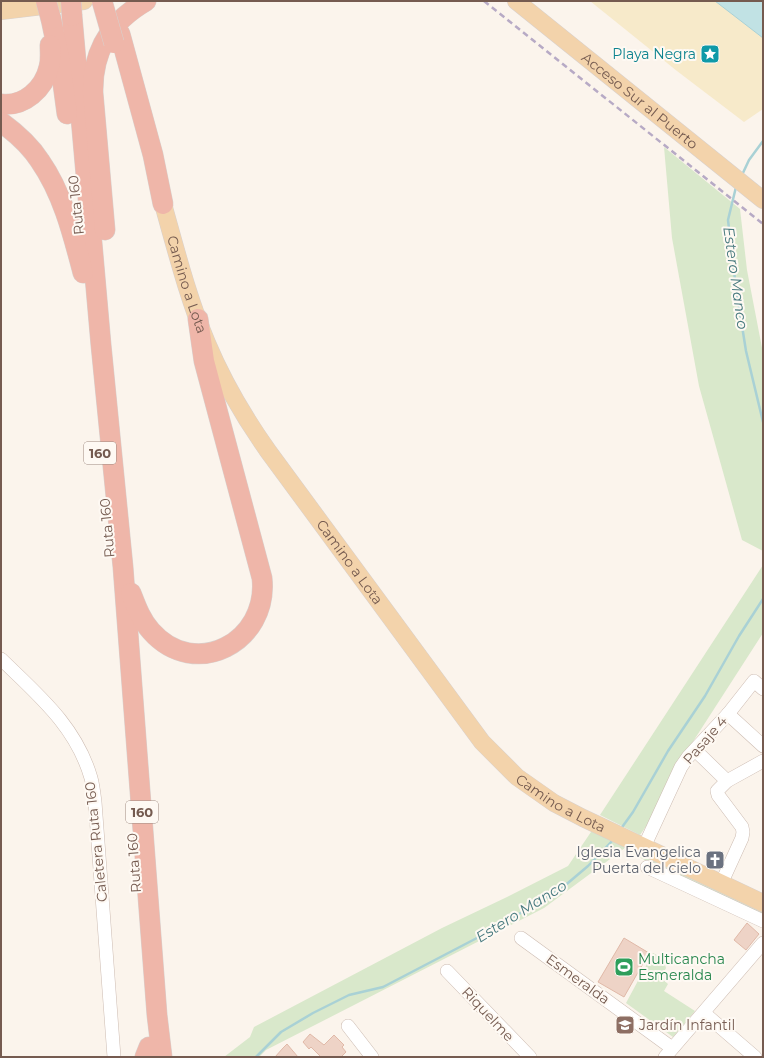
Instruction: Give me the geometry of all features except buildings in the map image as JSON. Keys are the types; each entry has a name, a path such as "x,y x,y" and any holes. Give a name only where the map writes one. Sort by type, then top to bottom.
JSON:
{"highway":[{"path":"102,1 117,38"},
{"path":"111,1 117,38 147,160 163,204"},
{"path":"101,345 106,294 106,241 93,93 94,72 99,51 109,34 122,18 146,1"},
{"name":"Ruta 160","path":"76,6 101,345 123,567 157,1015 152,1055"},
{"path":"1,104 13,104 23,100 36,92 44,79 50,60 48,10"},
{"name":"Ruta 160","path":"48,10 63,82 83,274 116,632 152,1055"},
{"path":"1,122 24,141 33,151 52,180 64,209 83,274"},
{"path":"123,567 136,604 146,625 164,642 186,652 208,653 225,648 241,637 252,624 259,610 263,595 262,578 204,361 198,319"}],"main road":[{"name":"Acceso Sur al Puerto","path":"516,1 763,200"},
{"path":"1,11 76,6"},
{"name":"Camino a Lota","path":"163,204 182,272 198,319 214,359 228,386 254,430 471,729 505,766 540,794 567,810 612,832 763,903"}],"street":[{"name":"Caletera Ruta 160","path":"1,659 65,725 81,753 91,779 96,809 114,1057"},
{"name":"Pasaje 4","path":"640,845 681,767 728,714 759,685"},
{"path":"728,714 763,746"},
{"path":"695,750 727,781"},
{"path":"721,884 742,838 743,832 742,827 717,793 718,788 727,781 763,761"},
{"path":"647,867 763,921"},
{"name":"Esmeralda","path":"521,938 669,1053"},
{"path":"669,1053 761,950"},
{"name":"Riquelme","path":"447,970 516,1052 530,1057"},
{"path":"704,1013 755,1057"},
{"path":"348,1026 372,1057"}],"green space":[{"path":"664,147 740,209 747,270 763,353 763,551 742,540 699,386 672,238"},
{"path":"763,565 763,633 685,754 647,825 640,835 600,815"},
{"path":"593,829 629,845 544,908 266,1050 259,1057 224,1057 250,1037 254,1027 442,928 568,866"},
{"path":"631,846 763,908 763,917 624,850"},
{"path":"653,953 663,958 666,968 661,978 668,984 664,991 695,1011 673,1037 626,1003"}],"sand":[{"name":"Playa Negra","path":"590,1 715,1 763,38 763,109 744,122 677,71"}],"water":[{"path":"715,1 763,1 763,38"}],"waterway":[{"name":"Estero Manco","path":"742,175 749,160 763,141"},
{"name":"Estero Manco","path":"736,187 728,220 736,288 746,351 763,422"},
{"name":"Estero Manco","path":"620,830 633,812 668,751 705,696 739,636 763,599"},
{"name":"Estero Manco","path":"256,1057 281,1032 313,1013 349,995 383,987 475,939 533,906 562,888 588,866 614,839"}],"railway":[{"path":"484,1 763,224"}],"place":[{"name":"Playa Negra","path":"710,54"},
{"name":"Iglesia Evangelica Puerta del cielo","path":"715,860"},
{"name":"Multicancha Esmeralda","path":"624,967"},
{"name":"Jardín Infantil","path":"625,1025"}]}
